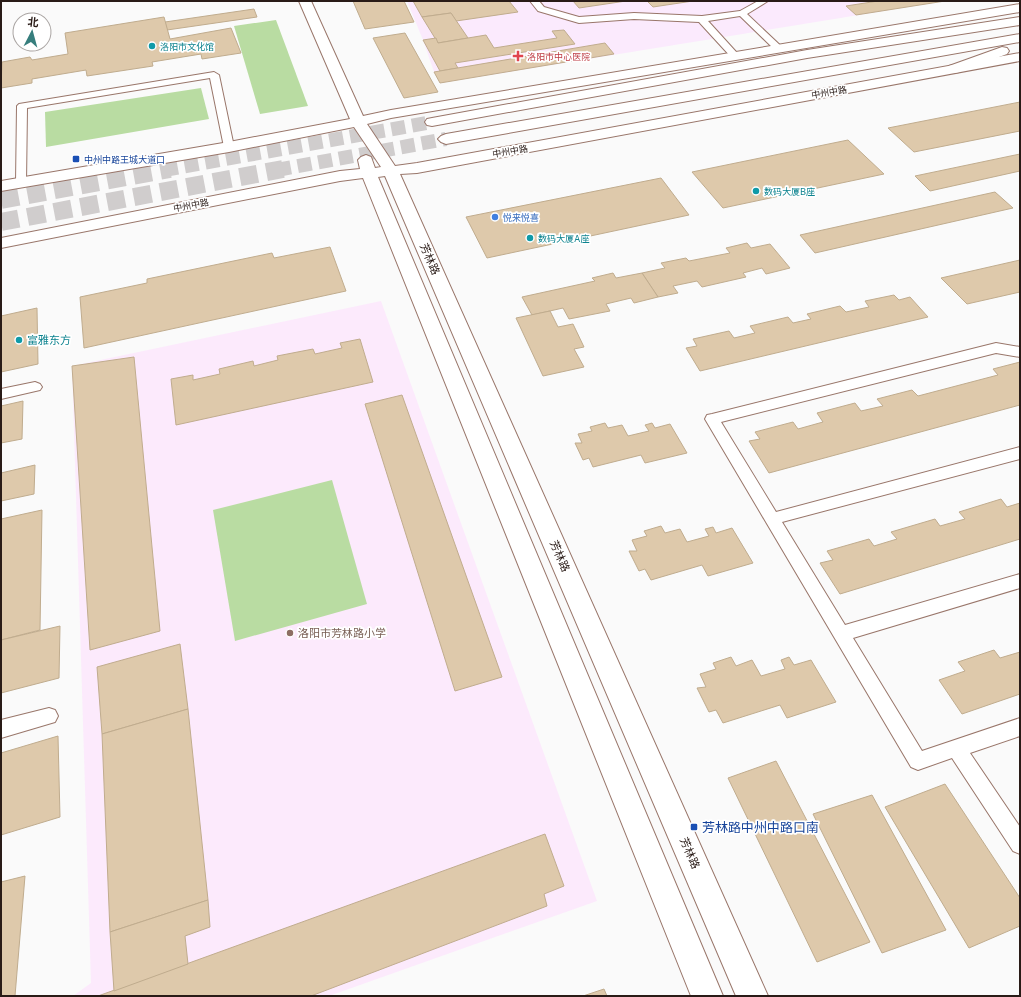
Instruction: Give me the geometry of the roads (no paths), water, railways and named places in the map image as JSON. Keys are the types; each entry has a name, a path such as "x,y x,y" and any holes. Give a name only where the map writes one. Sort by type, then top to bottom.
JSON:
{"main road":[{"name":"芳林路","path":"305,1 380,172 707,996"},
{"path":"1,186 322,130 391,114 1020,8"},
{"path":"432,122 807,54 1020,21"},
{"name":"中州中路","path":"446,139 1020,38"},
{"path":"954,69 1020,44"},
{"name":"中州中路","path":"1,243 340,176 441,163 1020,57"},
{"name":"芳林路","path":"358,121 752,996"}],"lane":[{"path":"534,1 541,9 579,20 634,16 702,19 742,13 764,1"},
{"path":"742,13 778,48"},
{"path":"702,19 735,56"},
{"path":"21,183 22,106 214,75 229,147"},
{"path":"1020,352 996,348 712,419 918,761 1020,727"},
{"path":"1,394 35,387"},
{"path":"772,519 1020,453"},
{"path":"841,634 1020,580"},
{"path":"1,729 49,716"},
{"path":"956,748 1020,844"}],"tunnel":[{"path":"164,170 432,122"},
{"path":"277,170 446,139"},
{"path":"1,200 170,169"},
{"path":"1,222 283,169"}],"place":[{"name":"洛阳市文化馆","path":"152,46"},
{"name":"洛阳市中心医院","path":"518,56"},
{"name":"中州中路王城大道口","path":"76,159"},
{"name":"数码大厦B座","path":"756,191"},
{"name":"悦来悦喜","path":"495,217"},
{"name":"数码大厦A座","path":"530,238"},
{"name":"富雅东方","path":"19,340"},
{"name":"洛阳市芳林路小学","path":"290,633"},
{"name":"芳林路中州中路口南","path":"694,827"}]}
